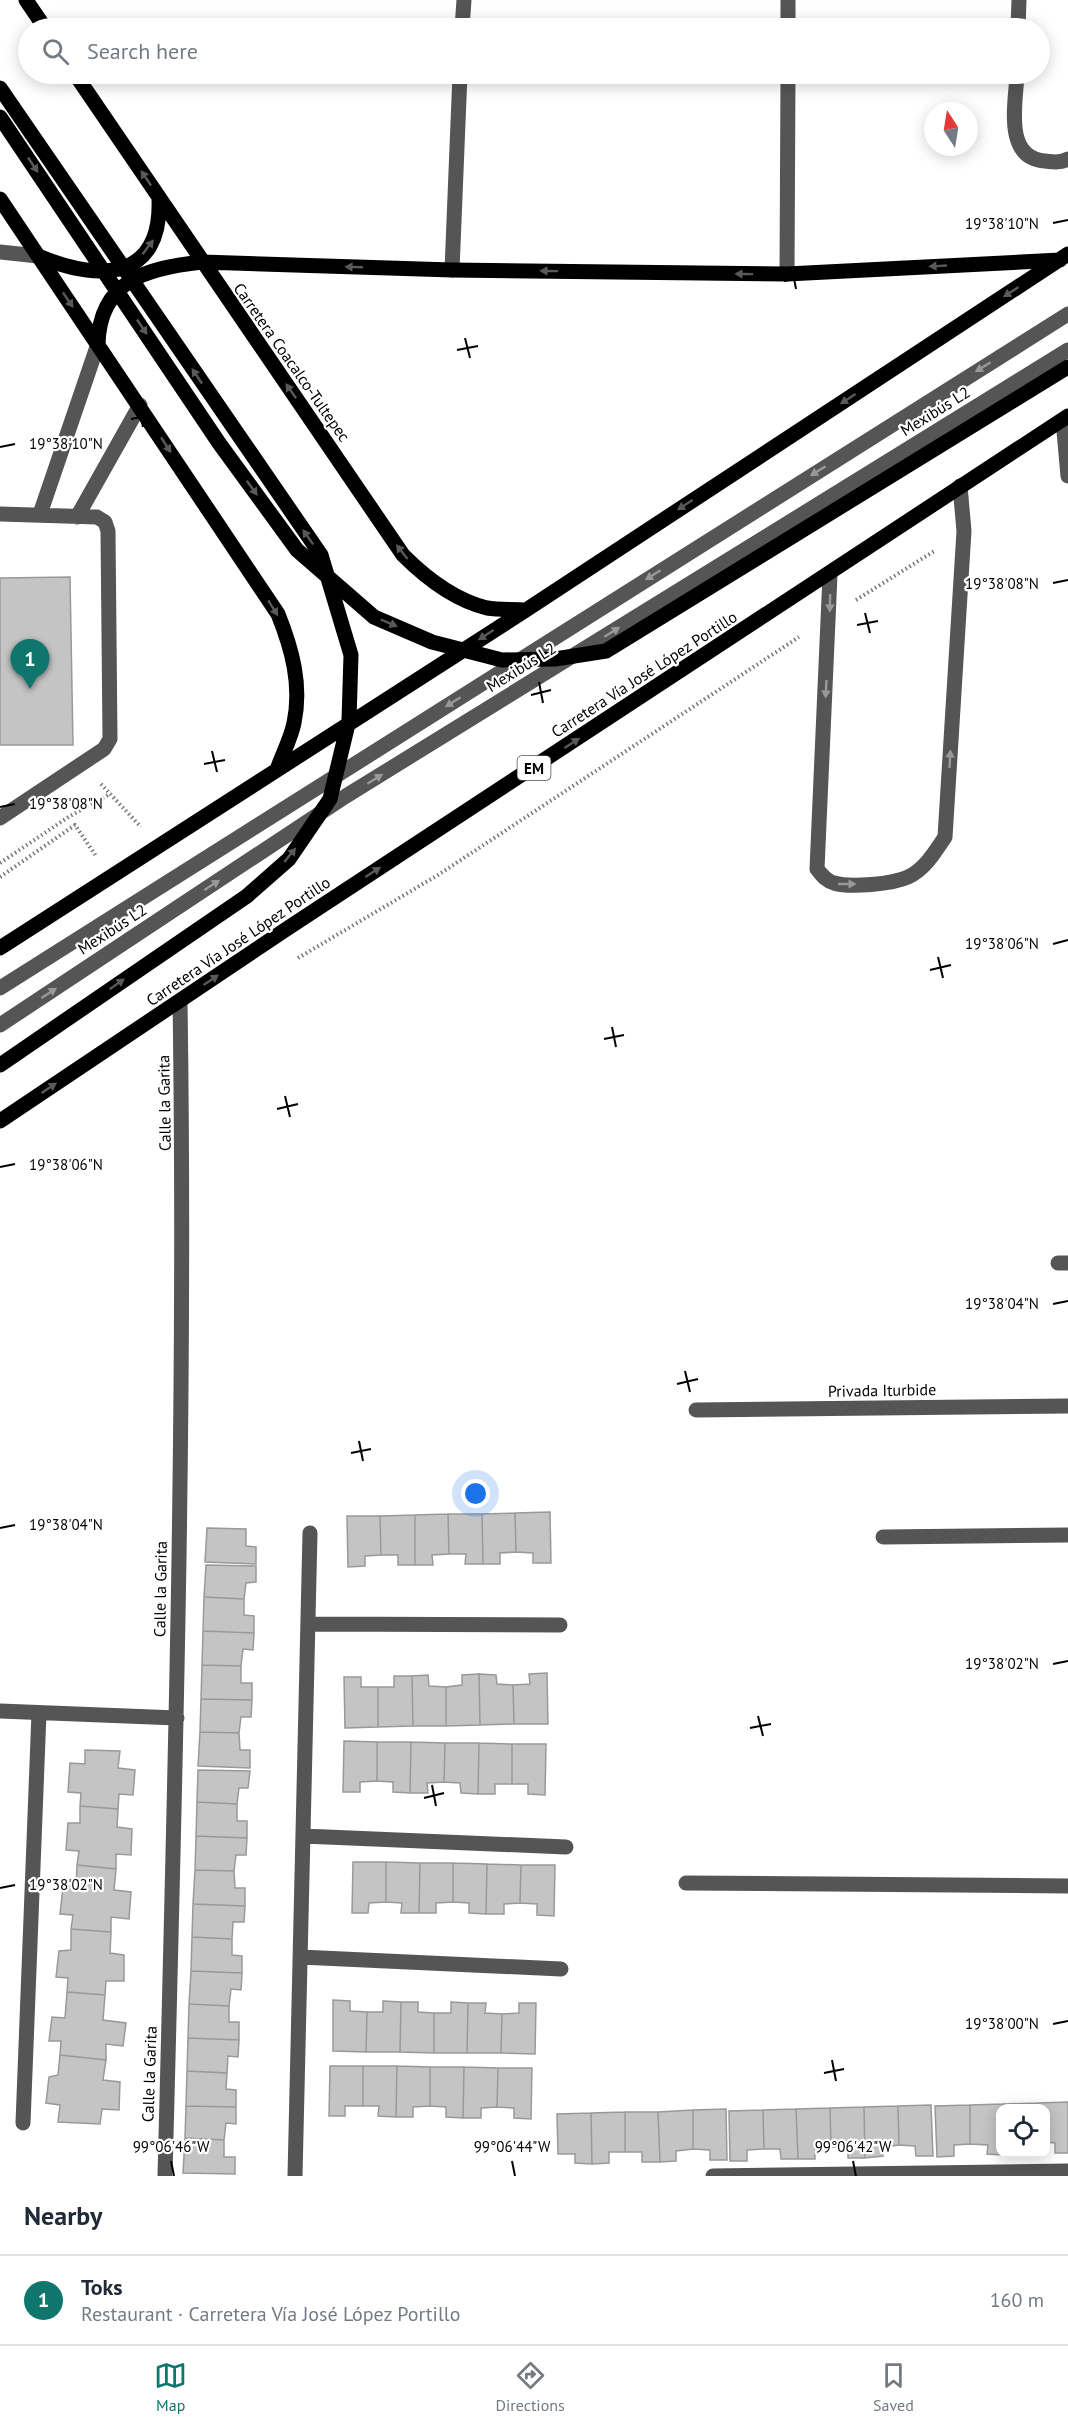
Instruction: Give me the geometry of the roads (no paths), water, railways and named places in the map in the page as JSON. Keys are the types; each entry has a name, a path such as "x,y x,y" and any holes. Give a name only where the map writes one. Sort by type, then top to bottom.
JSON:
{"main road":[{"path":"26,0 38,18"},
{"name":"Carretera Coacalco-Tultepec","path":"82,84 409,561 421,573 447,591 487,608 526,610"},
{"path":"0,88 321,555 351,655 349,720 330,799 288,858 247,896 0,1065"},
{"path":"0,117 219,443 297,550 374,617 432,642 502,660 555,659 606,651 1068,368"},
{"path":"38,256 60,265 92,272 111,272 125,268 137,261 155,237 160,223 159,199"},
{"path":"0,200 140,405 278,614 293,650 297,688 294,723 278,767"},
{"path":"98,344 99,323 105,305 134,277 163,266 202,262 452,270 787,274 1064,257"},
{"path":"0,948 278,767 526,610 1064,257"},
{"name":"Carretera Vía José López Portillo","path":"0,1121 308,915 830,575 1065,418"}],"street":[{"path":"463,18 464,0"},
{"path":"788,0 788,18"},
{"path":"1018,18 1019,0"},
{"path":"452,270 460,84"},
{"path":"787,274 788,84"},
{"path":"1016,84 1014,133 1022,150 1036,160 1061,162 1068,159"},
{"path":"0,252 38,256"},
{"name":"Mexibús L2","path":"0,987 1068,314"},
{"path":"40,514 98,344"},
{"name":"Mexibús L2","path":"0,1025 346,796 1068,350"},
{"path":"77,517 140,405"},
{"path":"1065,418 1068,476"},
{"path":"830,575 817,869 824,878 835,884 885,884 908,877 915,872 930,860 945,837 964,531 960,486"},
{"path":"0,514 98,517 105,522 108,531 110,739 104,749 0,818"},
{"name":"Calle la Garita","path":"165,2176 177,1718 183,1182 180,1002"},
{"name":"Privada Iturbide","path":"696,1410 1068,1406"},
{"path":"296,2176 310,1533"},
{"path":"884,1537 1068,1535"},
{"path":"308,1624 560,1625"},
{"path":"0,1711 177,1718"},
{"path":"23,2123 39,1713"},
{"path":"303,1836 566,1847"},
{"path":"686,1883 1068,1886"},
{"path":"300,1957 561,1969"},
{"path":"713,2176 1068,2171"}],"place":[{"name":"Toks","path":"30,689"}]}
